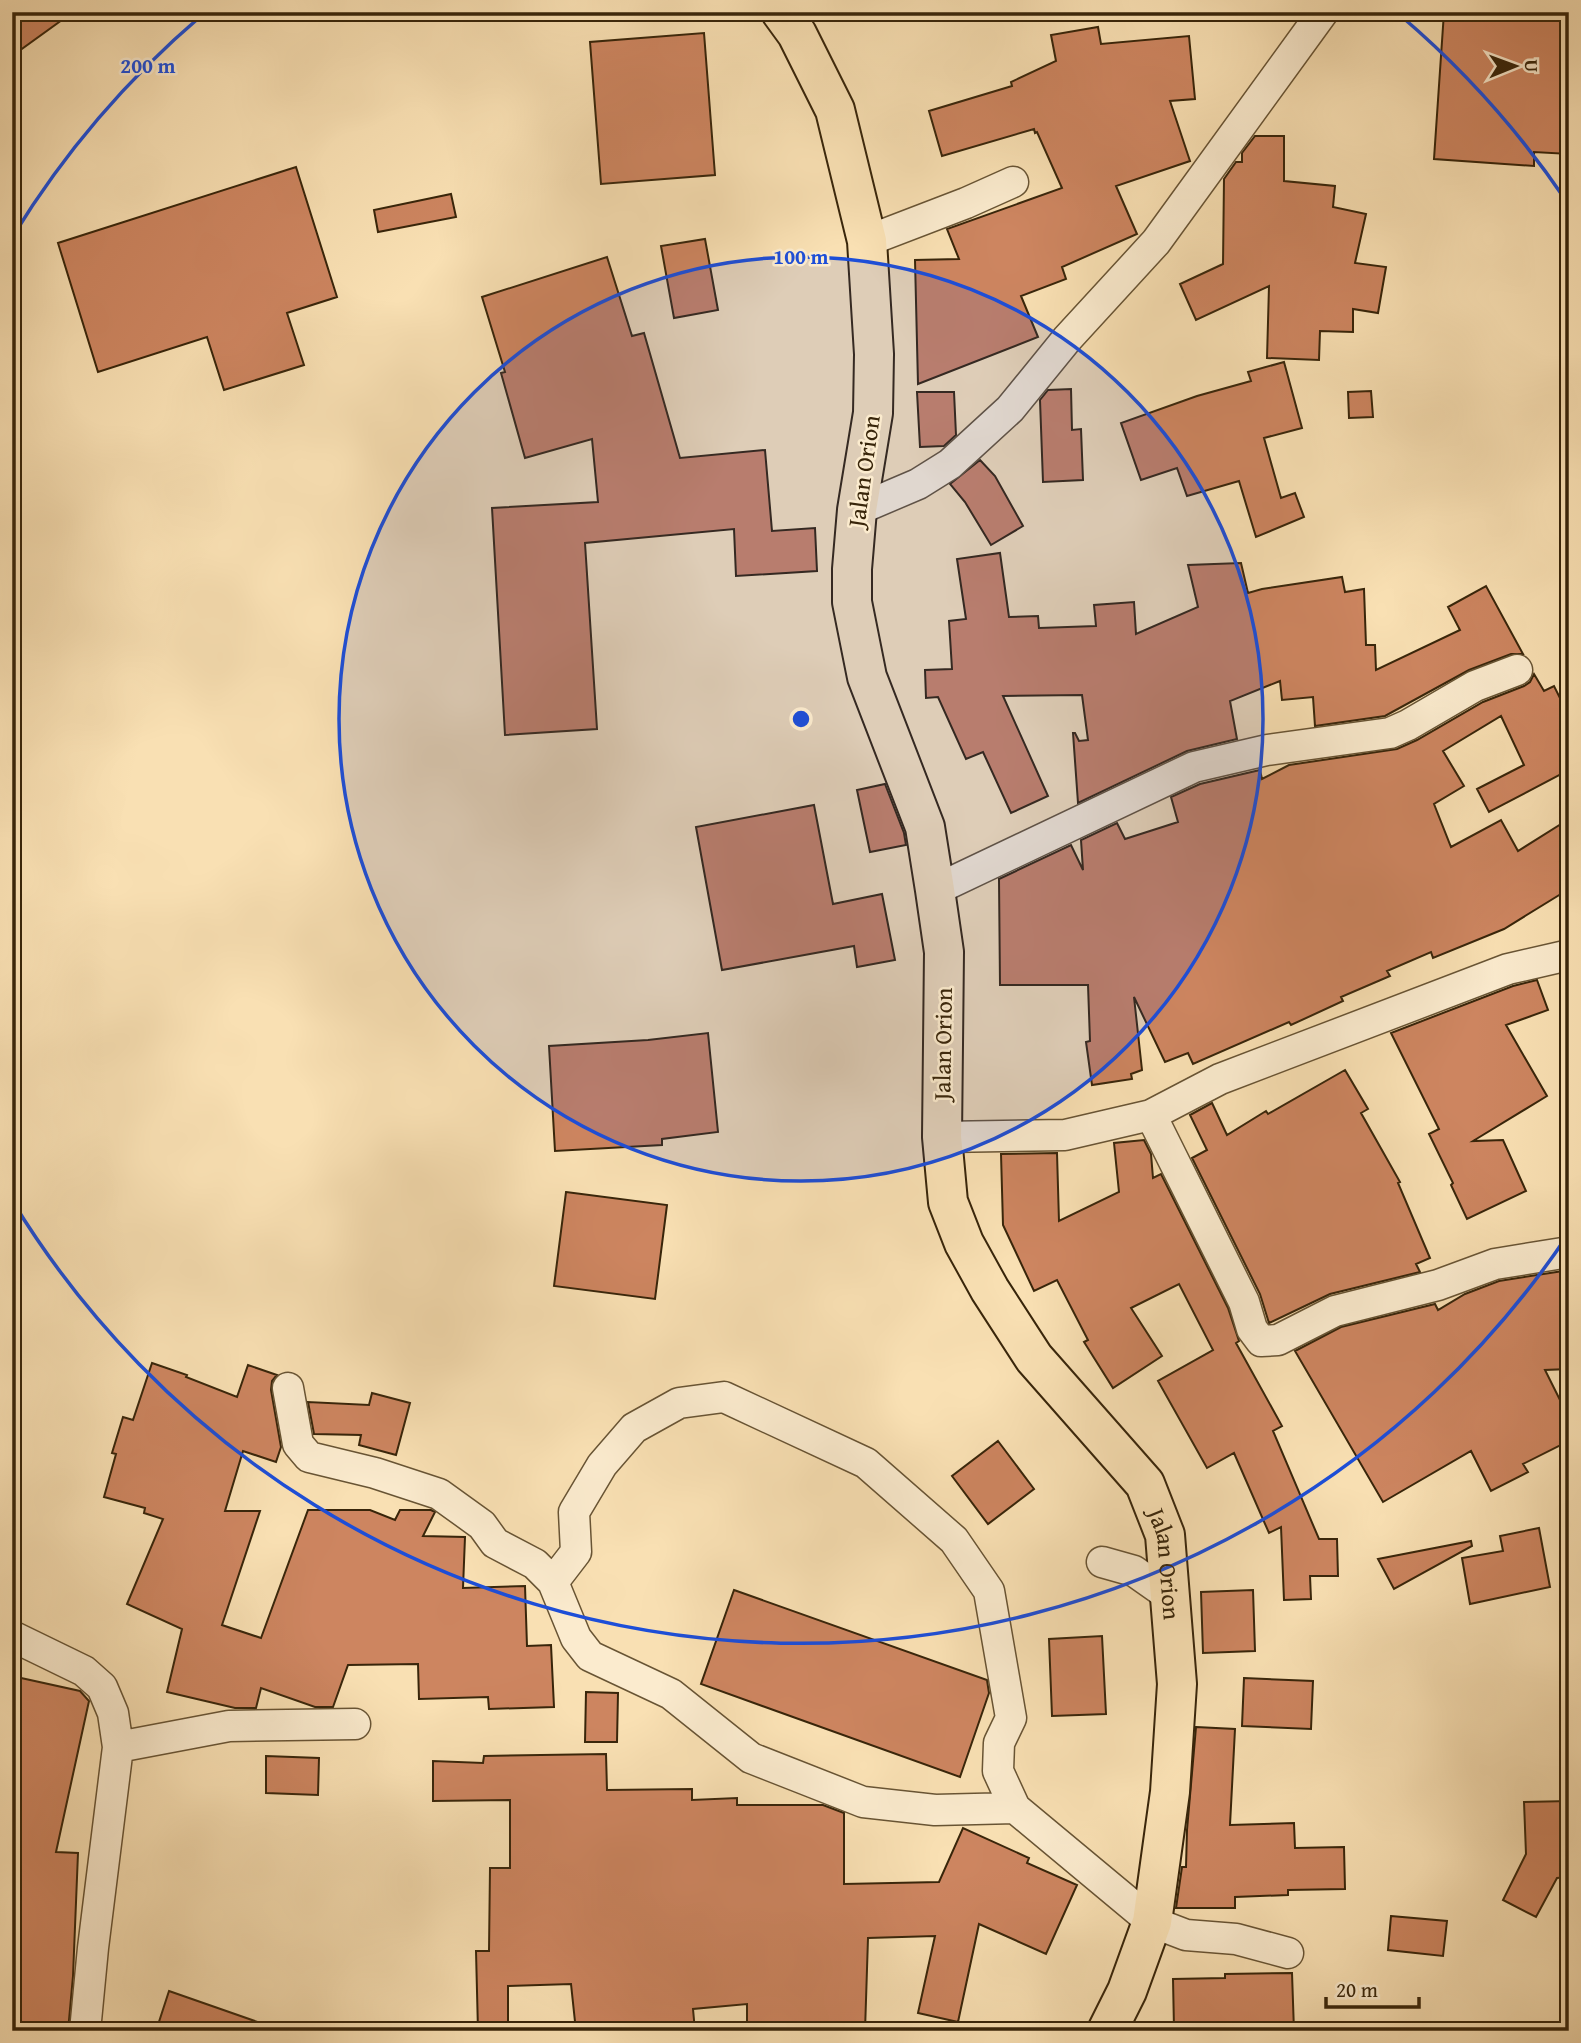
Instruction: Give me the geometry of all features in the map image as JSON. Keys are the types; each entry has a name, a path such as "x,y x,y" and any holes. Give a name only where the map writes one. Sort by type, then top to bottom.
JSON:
{"highway":[{"name":"Jalan Orion","path":"781,12 797,34 835,110 867,241 874,340 873,413 857,510 852,602 867,677 925,827 944,952 942,1137 948,1202 964,1243 1034,1358 1145,1484 1166,1535 1177,1684 1170,1792 1152,1922 1127,1991 1107,2031"}],"street":[{"path":"857,510 918,484 950,464 1010,409 1067,340 1156,242 1323,12"},
{"path":"867,241 966,203 1013,181"},
{"path":"935,890 1194,767 1267,750 1390,733 1475,687 1517,670"},
{"path":"942,1137 1065,1135 1151,1115 1220,1079 1421,1002 1508,970 1569,956"},
{"path":"1151,1115 1244,1302 1252,1329 1261,1341 1278,1340 1335,1311 1438,1285 1494,1264 1569,1252"},
{"path":"288,1388 298,1444 309,1457 375,1473 439,1494 482,1525 495,1542 535,1564 553,1582 576,1638 590,1656 671,1694 751,1758 863,1802 934,1810 1015,1808"},
{"path":"553,1582 576,1552 574,1512 602,1465 634,1428 678,1403 724,1397 866,1463 954,1540 989,1591 1011,1718 999,1743 998,1771 1015,1808 1152,1922 1186,1935 1236,1939 1288,1953"},
{"path":"1102,1562 1134,1571 1171,1597"},
{"path":"12,1636 83,1671 102,1687 113,1713 118,1747 85,2031"},
{"path":"118,1747 229,1726 355,1724"}],"building":[{"path":"12,12 73,12 12,56"},
{"path":"1444,12 1569,12 1569,154 1534,152 1534,166 1434,159"},
{"path":"1098,27 1101,44 1189,36 1195,99 1170,101 1190,161 1116,186 1137,234 1062,267 1066,279 1021,296 1038,337 918,384 915,260 959,259 947,229 1062,188 1034,129 942,156 929,111 1012,86 1011,82 1056,61 1051,35"},
{"path":"704,33 715,175 601,184 590,42"},
{"path":"1255,136 1284,136 1284,181 1335,186 1333,207 1366,214 1355,263 1386,267 1378,313 1353,309 1353,332 1320,331 1319,360 1267,358 1269,286 1196,320 1180,284 1223,264 1224,179 1236,162 1242,162 1242,153"},
{"path":"296,167 337,297 287,313 304,365 224,390 207,337 98,372 58,243"},
{"path":"451,194 456,217 378,232 374,210"},
{"path":"705,239 718,310 674,318 661,246"},
{"path":"607,257 632,336 644,333 680,458 765,450 772,531 815,528 817,571 736,576 734,529 585,543 597,729 505,735 492,508 598,502 592,439 525,458 501,373 505,372 482,297"},
{"path":"1284,362 1302,428 1264,438 1281,498 1295,493 1304,517 1256,537 1239,481 1187,496 1177,468 1141,480 1121,423 1197,396 1251,381 1248,372"},
{"path":"1071,389 1072,430 1081,429 1083,480 1043,482 1040,400 1048,390"},
{"path":"1371,391 1373,417 1349,418 1348,392"},
{"path":"917,392 954,392 956,435 944,446 920,447"},
{"path":"980,460 995,476 1023,526 991,545 965,502 950,484"},
{"path":"1000,553 1009,617 1038,616 1039,628 1096,626 1094,605 1134,602 1136,634 1198,607 1188,565 1241,563 1248,593 1342,577 1345,592 1364,589 1366,645 1375,645 1376,670 1460,630 1448,607 1486,586 1523,654 1511,654 1469,670 1385,716 1315,726 1313,697 1282,700 1280,681 1230,701 1237,739 1187,751 1078,803 1073,733 1079,741 1088,740 1082,695 1003,696 1048,796 1011,813 983,752 966,759 938,697 926,698 925,670 952,669 949,621 966,619 957,559"},
{"path":"1534,674 1544,691 1554,686 1569,716 1569,770 1489,812 1477,789 1524,765 1501,716 1443,751 1464,786 1434,804 1451,847 1501,820 1518,851 1569,819 1569,889 1504,929 1433,958 1431,952 1387,971 1390,976 1341,997 1343,1001 1193,1064 1188,1053 1165,1062 1134,997 1142,1070 1131,1074 1132,1079 1092,1085 1086,1042 1090,1041 1088,985 1000,985 999,879 1071,845 1083,870 1081,840 1117,823 1125,839 1178,822 1171,797 1200,784 1260,770 1262,779 1289,765 1397,749 1483,702 1524,686"},
{"path":"885,784 906,845 870,852 857,790"},
{"path":"814,805 833,904 882,894 895,960 857,967 854,946 722,970 696,827"},
{"path":"1537,980 1548,1010 1506,1025 1547,1096 1473,1141 1503,1140 1526,1191 1467,1219 1429,1134 1439,1129 1391,1033 1513,986"},
{"path":"708,1033 718,1132 662,1139 662,1145 555,1151 549,1046"},
{"path":"1345,1070 1368,1109 1361,1113 1400,1182 1398,1183 1430,1258 1416,1264 1420,1272 1330,1294 1269,1323 1260,1294 1192,1158 1207,1150 1190,1115 1212,1103 1227,1135 1266,1111 1268,1114"},
{"path":"1144,1140 1151,1154 1153,1178 1161,1174 1228,1308 1239,1341 1236,1343 1282,1426 1273,1431 1319,1539 1337,1539 1338,1576 1310,1576 1311,1599 1284,1600 1281,1527 1269,1533 1234,1453 1207,1468 1158,1381 1213,1350 1179,1284 1131,1308 1162,1356 1113,1388 1084,1342 1088,1340 1057,1280 1034,1291 1003,1225 1001,1154 1057,1153 1059,1221 1119,1192 1114,1143"},
{"path":"566,1192 667,1205 655,1299 554,1286"},
{"path":"1563,1271 1569,1283 1569,1369 1545,1370 1569,1418 1569,1441 1523,1464 1528,1472 1491,1491 1471,1451 1383,1502 1295,1351 1341,1327 1435,1304 1438,1310 1465,1294 1499,1281"},
{"path":"152,1363 237,1397 248,1365 277,1375 272,1381 271,1390 281,1447 276,1462 243,1451 225,1511 260,1511 222,1625 261,1638 308,1510 370,1510 395,1520 400,1510 431,1510 435,1512 423,1536 465,1537 463,1588 525,1586 527,1646 551,1645 554,1707 489,1709 488,1697 419,1699 418,1664 348,1665 333,1707 315,1707 261,1688 256,1708 235,1708 167,1692 182,1629 127,1604 163,1519 144,1513 145,1508 104,1497 116,1454 112,1453 123,1417 133,1420"},
{"path":"372,1393 410,1403 396,1455 359,1445 361,1435 314,1434 308,1402 369,1405"},
{"path":"998,1441 1034,1489 988,1524 952,1476"},
{"path":"1539,1528 1550,1587 1470,1604 1462,1558 1503,1551 1500,1536"},
{"path":"1471,1541 1472,1546 1394,1589 1378,1559"},
{"path":"734,1590 987,1680 989,1693 960,1777 701,1684"},
{"path":"1253,1590 1255,1651 1203,1653 1201,1592"},
{"path":"1102,1636 1106,1714 1052,1716 1049,1639"},
{"path":"12,1676 80,1691 89,1701 56,1852 78,1853 68,2031 12,2031"},
{"path":"1244,1678 1313,1681 1311,1729 1242,1726"},
{"path":"586,1692 618,1693 617,1742 585,1742"},
{"path":"1196,1727 1235,1729 1230,1825 1294,1823 1295,1848 1344,1847 1345,1889 1288,1890 1288,1895 1235,1897 1235,1908 1176,1908 1182,1867 1186,1867"},
{"path":"606,1754 607,1790 692,1789 692,1800 737,1798 737,1805 823,1805 844,1813 844,1884 939,1882 963,1828 1029,1858 1027,1863 1077,1885 1046,1954 979,1924 958,2022 918,2013 935,1936 868,1938 865,2031 747,2031 747,2004 693,2009 695,2031 656,2031 656,2026 576,2031 571,1984 508,1986 508,2031 478,2031 476,1951 489,1951 490,1868 510,1868 510,1800 433,1801 433,1761 483,1763 484,1756"},
{"path":"266,1756 319,1758 318,1795 266,1793"},
{"path":"1569,1801 1569,1877 1557,1878 1536,1917 1503,1900 1526,1854 1524,1802"},
{"path":"1391,1916 1447,1921 1443,1956 1388,1950"},
{"path":"1292,1973 1294,2031 1226,2031 1226,2027 1174,2028 1173,1979 1225,1978 1225,1974"},
{"path":"169,1991 272,2027 271,2031 156,2031"}]}
